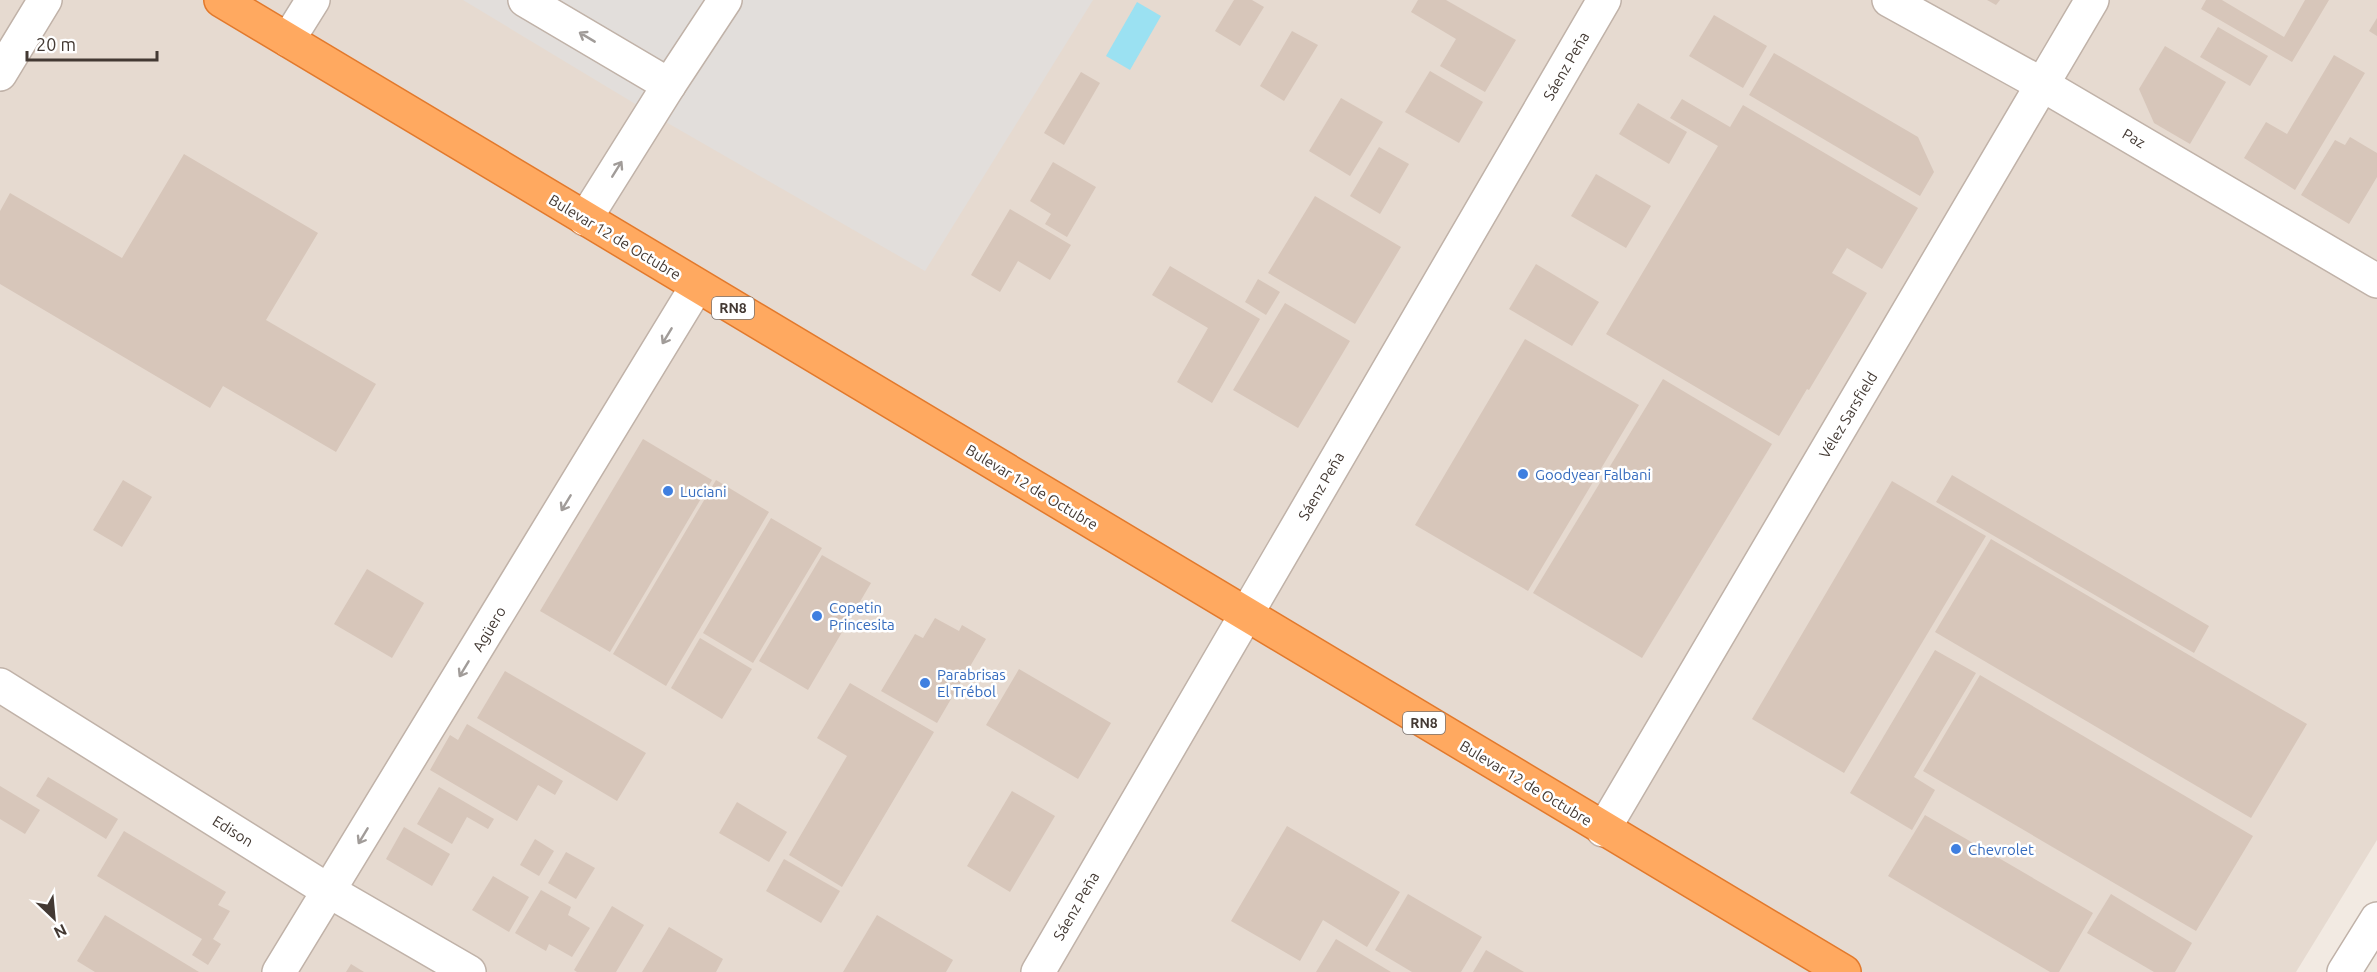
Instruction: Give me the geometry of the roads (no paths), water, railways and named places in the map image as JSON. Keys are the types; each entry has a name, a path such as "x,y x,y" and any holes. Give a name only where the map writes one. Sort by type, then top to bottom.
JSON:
{"highway":[{"name":"Bulevar 12 de Octubre","path":"221,0 1245,616 1844,972"}],"street":[{"path":"0,74 45,0"},
{"path":"288,40 313,0"},
{"path":"525,0 669,85"},
{"path":"585,219 725,0"},
{"name":"Sáenz Peña","path":"1038,972 1604,0"},
{"name":"Paz","path":"1889,0 2043,85 2377,281"},
{"name":"Vélez Sarsfield","path":"1603,830 2092,0"},
{"name":"Agüero","path":"279,972 698,286"},
{"name":"Edison","path":"0,685 329,891 469,972"},
{"path":"2344,972 2377,919"}],"water":[{"path":"1137,2 1161,16 1130,70 1106,56"}],"place":[{"name":"Goodyear Falbani","path":"1523,474"},
{"name":"Luciani","path":"668,491"},
{"name":"Copetin Princesita","path":"817,616"},
{"name":"Parabrisas El Trébol","path":"925,683"},
{"name":"Chevrolet","path":"1956,849"}]}
